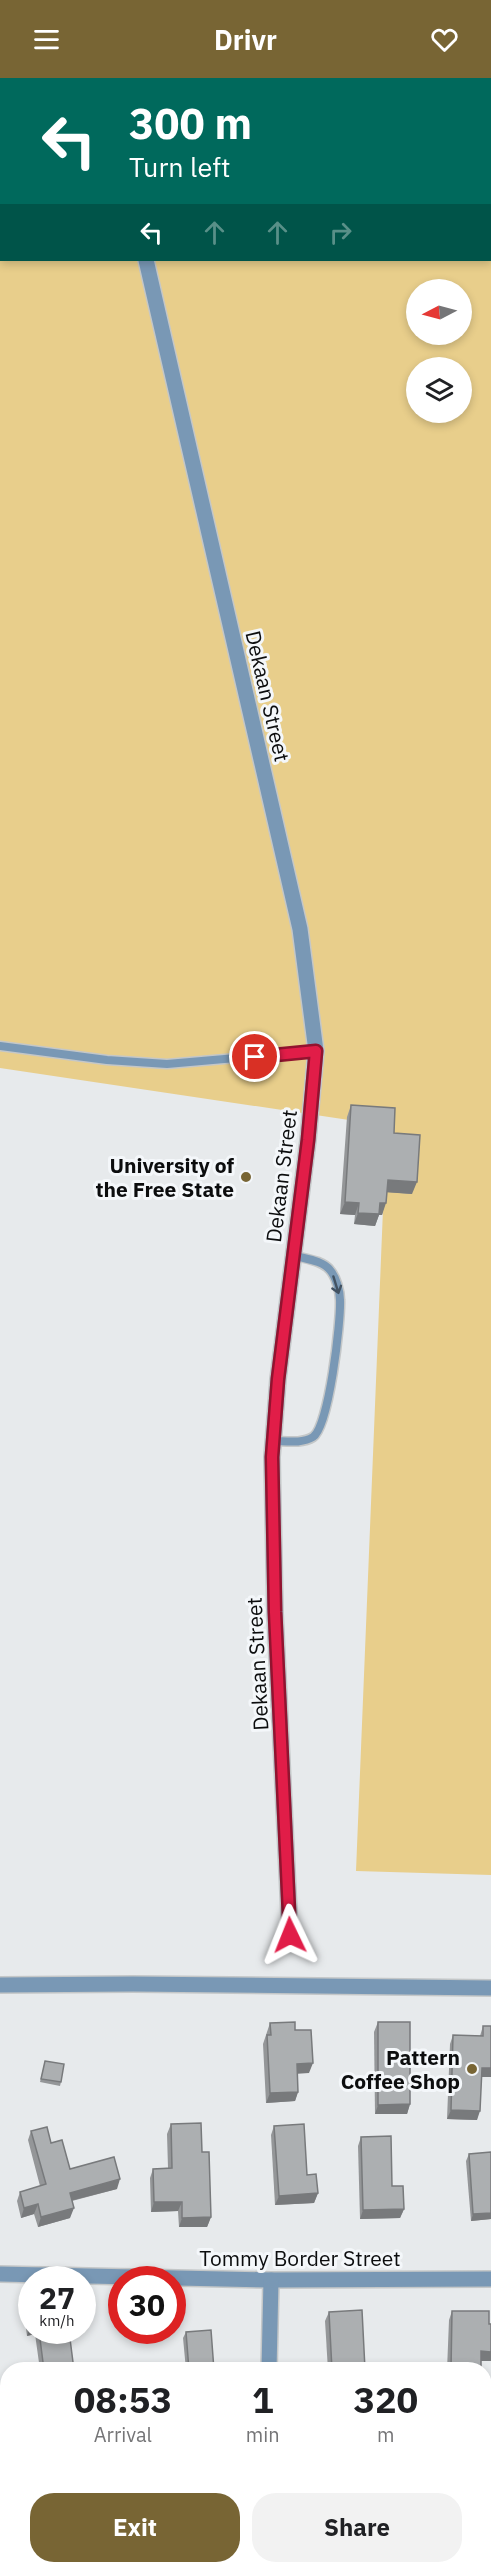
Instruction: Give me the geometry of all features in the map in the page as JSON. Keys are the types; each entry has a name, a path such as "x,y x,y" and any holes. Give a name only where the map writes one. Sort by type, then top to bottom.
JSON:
{"street":[{"name":"Dekaan Street","path":"146,261 300,929 316,1051 308,1140 292,1255 273,1441 274,1592 290,1935"},
{"path":"0,1985 133,1984 491,1988"},
{"name":"Tommy Border Street","path":"0,2274 271,2280 491,2279"},
{"path":"269,2362 271,2280"}],"lane":[{"path":"0,1046 107,1060 167,1064 316,1051"},
{"path":"273,1441 305,1441 315,1436 323,1424 334,1361 340,1299 337,1283 331,1270 322,1263 292,1255"}],"shaded area":[{"path":"0,261 491,261 491,1875 356,1871 384,1185 369,1123 0,1068"}],"building":[{"path":"351,1105 395,1108 394,1133 420,1135 417,1182 388,1180 386,1203 380,1203 379,1214 358,1213 359,1203 345,1202"},
{"path":"295,2022 295,2030 311,2030 313,2063 297,2064 298,2092 270,2093 267,2035 271,2035 270,2023"},
{"path":"378,2022 410,2022 410,2104 378,2105"},
{"path":"483,2026 491,2026 491,2068 482,2068 480,2111 451,2110 453,2035 483,2036"},
{"path":"45,2061 64,2064 61,2082 41,2079"},
{"path":"201,2123 202,2152 209,2152 211,2217 182,2218 182,2202 154,2202 153,2169 172,2168 171,2124"},
{"path":"304,2124 307,2175 316,2174 318,2193 279,2196 274,2126"},
{"path":"47,2127 51,2143 62,2140 70,2169 114,2157 120,2179 70,2193 74,2208 41,2217 38,2204 24,2208 20,2192 46,2184 31,2131"},
{"path":"391,2136 392,2186 403,2186 404,2209 363,2210 361,2137"},
{"path":"491,2152 491,2213 473,2214 469,2154"},
{"path":"362,2310 365,2362 332,2362 329,2312"},
{"path":"452,2311 489,2311 491,2352 481,2351 481,2362 451,2362"},
{"path":"211,2330 213,2362 188,2362 186,2332"},
{"path":"41,2344 71,2344 73,2362 43,2362"}],"place":[{"name":"University of the Free State","path":"246,1177"},
{"name":"Pattern Coffee Shop","path":"472,2069"}],"route":[{"path":"255,1057 316,1051 308,1140 278,1379 272,1457 275,1612 290,1935"}]}
